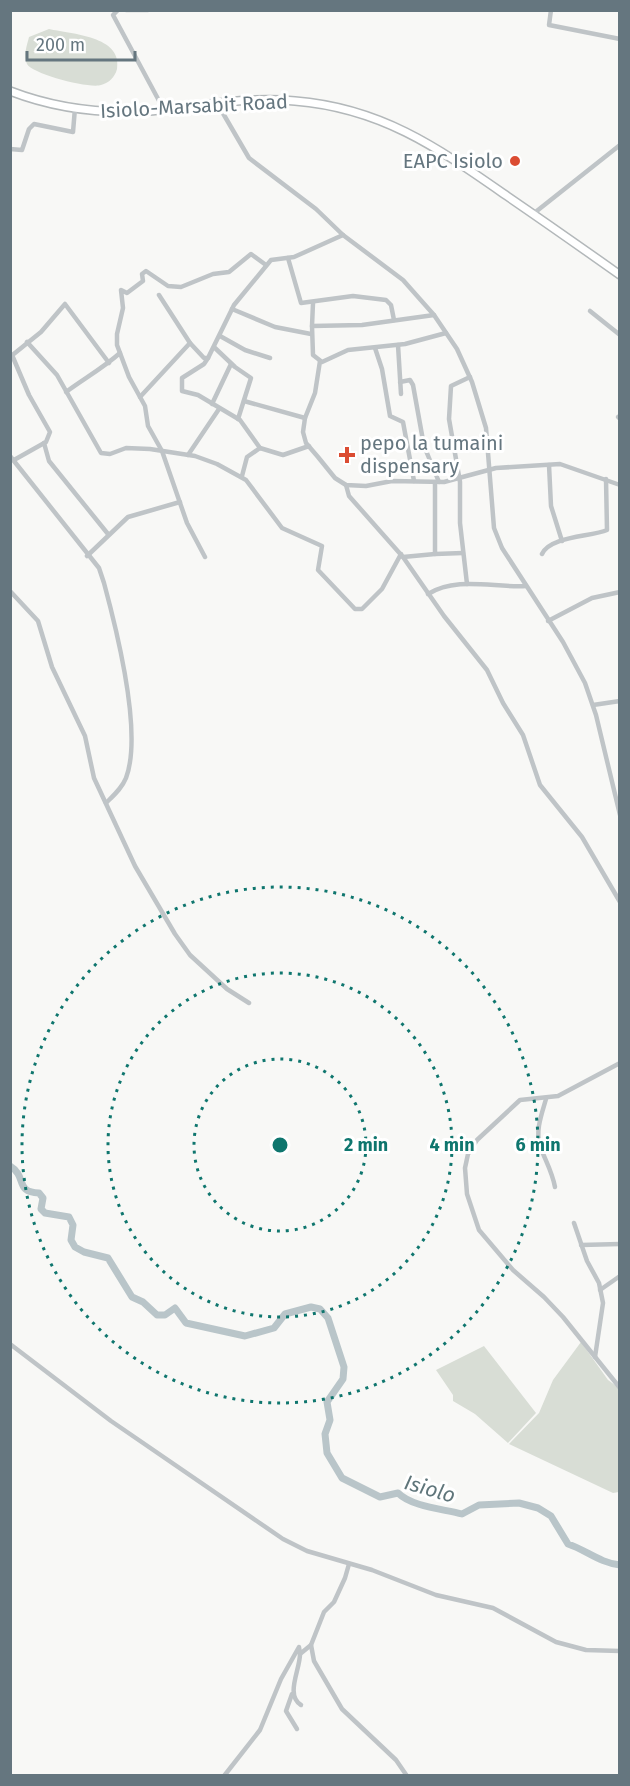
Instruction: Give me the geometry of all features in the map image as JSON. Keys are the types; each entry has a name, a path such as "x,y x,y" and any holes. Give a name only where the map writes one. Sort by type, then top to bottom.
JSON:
{"highway":[{"name":"Isiolo-Marsabit Road","path":"10,91 75,108 125,112 164,110 217,103 293,100 339,107 379,119 440,149 620,274"}],"street":[{"path":"118,10 113,15 164,110"},
{"path":"126,10 148,10"},
{"path":"551,10 549,25 620,39"},
{"path":"217,103 249,158 316,209 343,236 398,275 434,315 446,333 470,377 486,428 494,528 502,548 578,668 593,705 620,815"},
{"path":"10,149 22,150 29,129 34,124 74,132 75,108"},
{"path":"533,214 620,145"},
{"path":"309,446 281,456 260,448 238,419 196,394 184,392 181,384 183,377 204,364 216,348 232,309 266,265 274,258 288,258 343,236"},
{"path":"205,557 187,523 162,451 148,426 146,409 120,353 117,341 123,308 120,294 121,290 129,292 141,284 142,274 145,272 168,286 181,287 213,274 228,273 251,254 266,265"},
{"path":"288,258 300,301 313,303 347,297 386,300 391,305 394,320"},
{"path":"159,295 190,343 202,357 208,358"},
{"path":"313,303 311,334 313,355 320,362"},
{"path":"106,803 122,786 128,770 131,707 99,568 87,556 57,512 12,458 44,443 49,437 49,429 29,395 11,356 41,332 65,304 84,326 109,363"},
{"path":"232,309 252,315 275,327 311,334"},
{"path":"590,311 620,335"},
{"path":"312,326 434,315"},
{"path":"320,362 348,350 398,345 446,333"},
{"path":"220,336 245,350 270,358"},
{"path":"27,342 53,371 103,454 126,448 188,454 208,460 242,477 282,528 322,546 318,570 355,609 362,609 377,595 402,556"},
{"path":"140,397 190,343"},
{"path":"398,345 401,394"},
{"path":"216,348 231,364 252,378 238,419"},
{"path":"375,348 382,369 390,416 404,422 414,482"},
{"path":"66,392 120,353"},
{"path":"320,362 315,393 303,430 309,446 335,478 346,485 437,482 489,469 549,465 573,467 620,485"},
{"path":"212,405 231,364"},
{"path":"466,584 459,478 449,423 449,401 452,385 470,377"},
{"path":"400,382 410,380 413,385 425,452 437,482 435,554"},
{"path":"244,400 305,418"},
{"path":"188,454 219,409"},
{"path":"44,443 49,461 108,534"},
{"path":"242,477 246,457 260,448"},
{"path":"549,465 551,508 562,540"},
{"path":"542,554 545,548 562,540 608,529 605,502 606,479"},
{"path":"346,485 349,496 402,556 487,670 502,703 523,735 540,785 582,837 620,902"},
{"path":"87,556 131,515 180,502"},
{"path":"402,556 463,553"},
{"path":"429,594 438,589 466,584 526,586"},
{"path":"10,591 38,621 52,667 83,729 94,778 128,853 175,934 200,965 227,989 249,1003"},
{"path":"548,621 592,598 620,592"},
{"path":"593,705 620,701"},
{"path":"620,1063 566,1093 546,1099 520,1100 477,1140 466,1159 467,1194 476,1224 483,1235 513,1270 552,1304 620,1388"},
{"path":"546,1099 540,1117 539,1141 550,1166 555,1186"},
{"path":"574,1223 603,1303 595,1357"},
{"path":"581,1245 620,1244"},
{"path":"600,1290 620,1276"},
{"path":"10,1344 111,1421 268,1530 307,1551 436,1595 486,1606 556,1642 586,1650 620,1651"},
{"path":"300,1654 311,1645 324,1612 334,1602 349,1564"},
{"path":"311,1645 314,1661 342,1709 396,1760 406,1776"},
{"path":"224,1776 227,1768 249,1747 260,1730 281,1680 299,1647 300,1654 293,1692 286,1710 297,1729"},
{"path":"293,1692 295,1701 301,1705"}],"shaded area":[{"path":"49,29 94,38 104,43 117,58 117,69 113,77 107,83 95,86 62,80 31,68 25,58 29,37"},
{"path":"581,1342 608,1380 619,1388 619,1492 613,1493 509,1444 539,1413 553,1380"},
{"path":"484,1346 536,1413 508,1443 475,1414 453,1401 453,1395 436,1370"}],"waterway":[{"name":"Isiolo","path":"10,1166 19,1175 26,1190 39,1193 43,1198 41,1209 45,1213 69,1217 73,1225 71,1240 75,1247 84,1252 108,1258 132,1297 143,1302 157,1315 165,1315 175,1308 186,1323 245,1336 274,1328 285,1314 311,1307 320,1309 328,1318 344,1367 343,1379 327,1402 330,1420 325,1434 327,1453 342,1478 380,1497 398,1493 420,1504 462,1514 479,1505 519,1503 538,1508 551,1516 568,1544 606,1562 620,1565"}],"place":[{"name":"EAPC Isiolo","path":"515,161"},
{"name":"pepo la tumaini dispensary","path":"347,455"}]}
